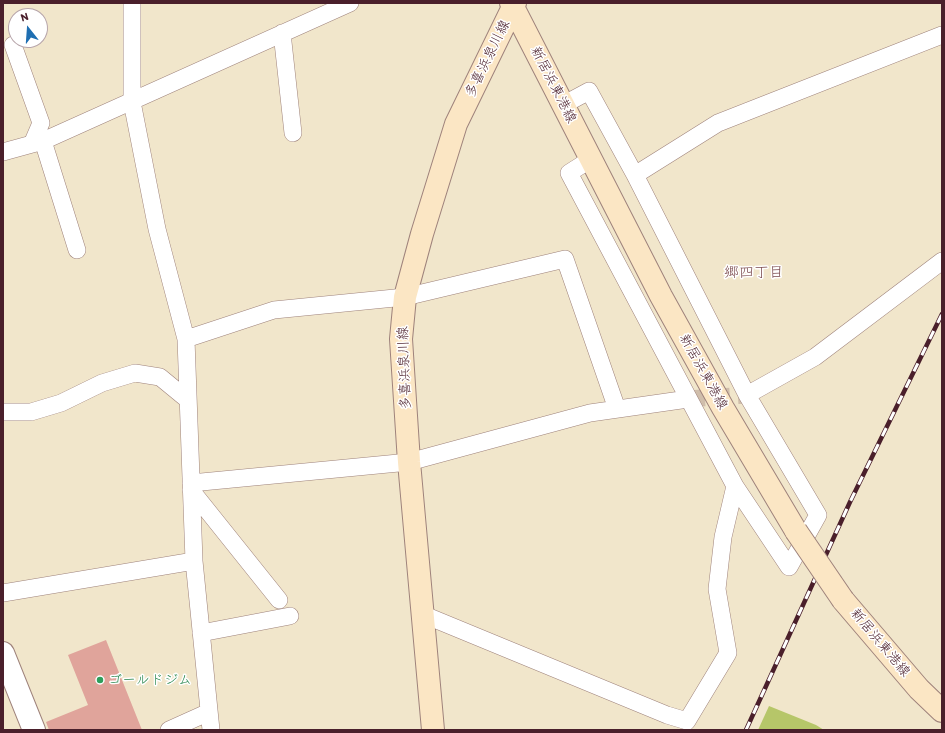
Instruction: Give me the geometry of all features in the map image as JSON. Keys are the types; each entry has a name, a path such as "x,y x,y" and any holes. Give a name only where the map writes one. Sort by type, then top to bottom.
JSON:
{"main road":[{"name":"新居浜東港線","path":"513,5 661,296 723,408 796,531 843,600 919,689 942,711"},
{"name":"多喜浜泉川線","path":"433,730 409,462 401,339 405,297 422,234 456,124 513,5"}],"street":[{"path":"132,3 132,102 157,229 186,340 194,562 211,730"},
{"path":"3,152 37,143 132,102 350,3"},
{"path":"282,33 293,133"},
{"path":"635,175 718,124 942,35"},
{"path":"15,48 41,123 37,143 77,250"},
{"path":"563,105 589,91 635,175 747,395 818,515 789,567 735,486 569,173 591,159"},
{"path":"186,340 274,310 405,297 565,259 617,409"},
{"path":"747,395 815,357 942,261"},
{"path":"3,412 31,412 61,403 102,383 135,373 160,377 188,400"},
{"path":"191,487 409,462 590,413 688,399"},
{"path":"422,614 667,722 687,721 728,653 717,588 723,537 735,486"},
{"path":"191,487 279,600"},
{"path":"3,593 194,562"},
{"path":"201,633 290,616"},
{"path":"3,653 34,730"},
{"path":"169,730 209,712"}],"green space":[{"path":"769,706 816,725 824,730 758,730"}],"building":[{"name":"ゴールドジム","path":"106,640 142,730 49,730 46,722 88,705 68,655"}],"tunnel":[{"path":"688,399 747,395"}],"railway":[{"path":"746,730 850,502 942,314"}],"place":[{"name":"ゴールドジム","path":"100,680"}],"district":[{"name":"郷四丁目","path":"754,273"}]}
